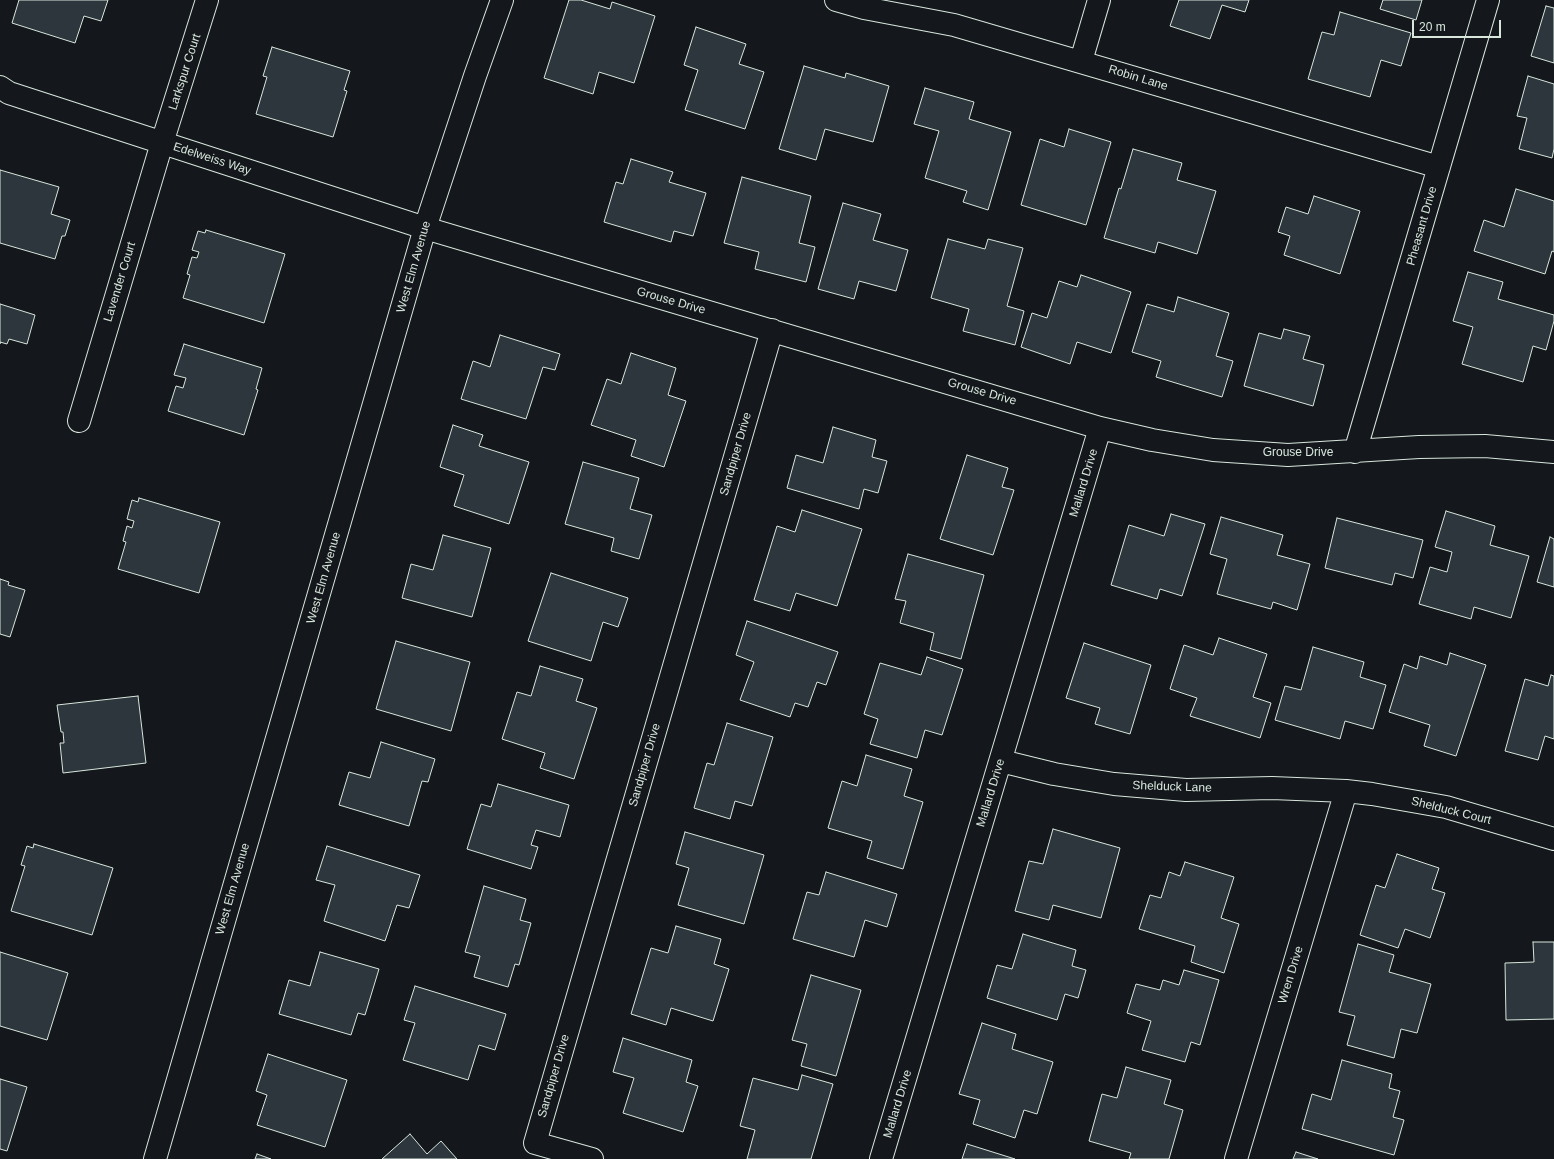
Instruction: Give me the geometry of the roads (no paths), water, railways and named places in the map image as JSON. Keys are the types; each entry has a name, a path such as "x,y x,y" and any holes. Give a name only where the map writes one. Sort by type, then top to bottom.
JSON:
{"street":[{"name":"Larkspur Court","path":"162,143 207,0"},
{"name":"West Elm Avenue","path":"155,1159 425,228 475,76 502,0"},
{"name":"Robin Lane","path":"836,0 864,8 954,25 1439,167"},
{"path":"1081,61 1099,0"},
{"name":"Pheasant Drive","path":"1355,452 1488,0"},
{"name":"Edelweiss Way","path":"0,87 9,93 425,228"},
{"name":"Lavender Court","path":"79,421 162,143"},
{"name":"Grouse Drive","path":"425,228 1100,428 1152,440 1214,450 1288,455 1419,447 1478,446 1554,452"},
{"name":"Sandpiper Drive","path":"592,1159 535,1143 772,330"},
{"name":"Mallard Drive","path":"881,1159 1100,428"},
{"name":"Shelduck Lane","path":"1001,761 1054,774 1114,784 1186,790 1272,788 1346,791"},
{"name":"Shelduck Court","path":"1346,791 1446,807 1554,839"},
{"name":"Wren Drive","path":"1236,1159 1346,791"}]}
